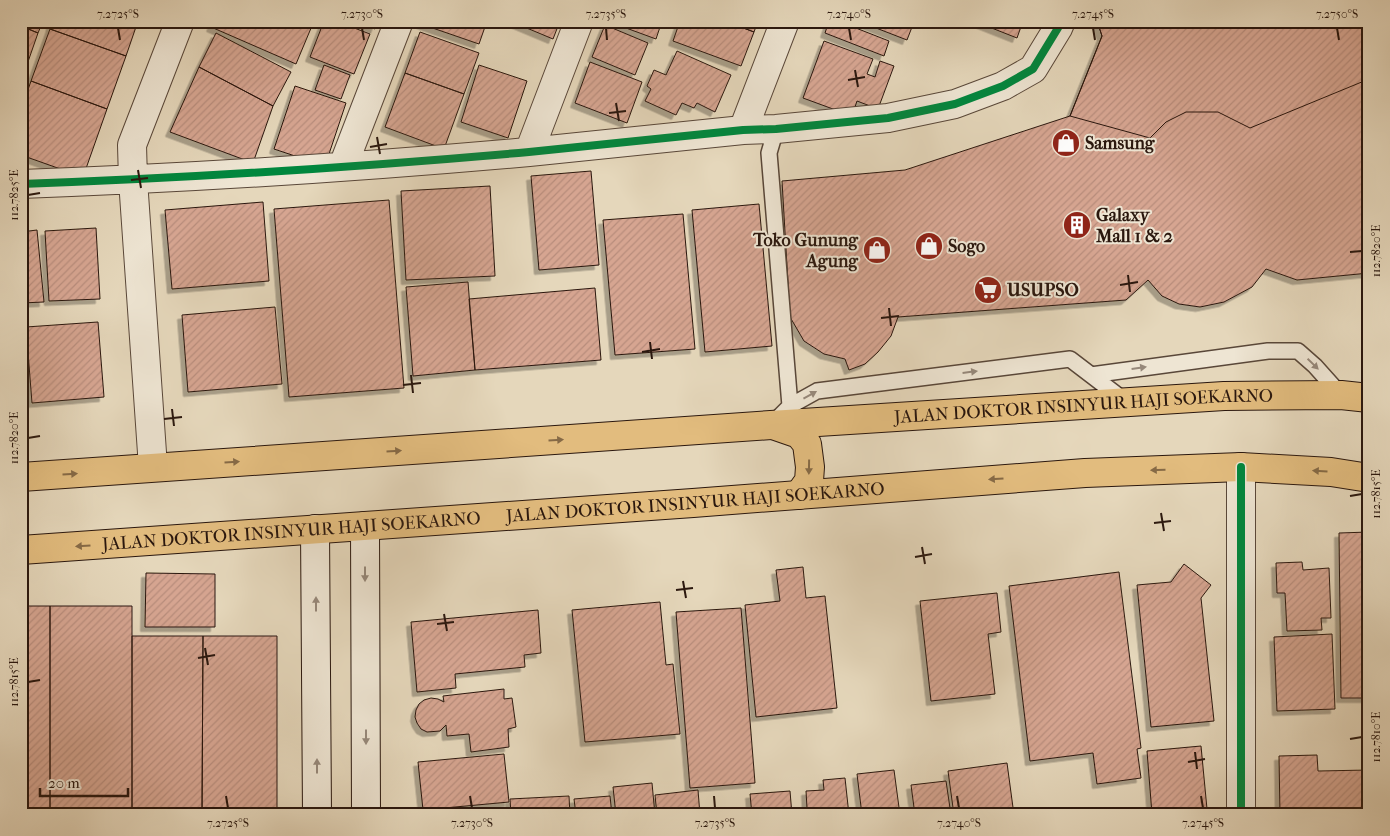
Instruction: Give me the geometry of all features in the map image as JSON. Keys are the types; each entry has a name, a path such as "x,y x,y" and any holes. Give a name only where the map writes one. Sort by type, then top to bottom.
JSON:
{"main road":[{"name":"JALAN DOKTOR INSINYUR HAJI SOEKARNO","path":"21,477 781,416 1127,402 1224,396 1341,395 1369,398"},
{"path":"781,416 807,444 810,467 809,481 799,495"},
{"name":"JALAN DOKTOR INSINYUR HAJI SOEKARNO","path":"21,550 684,504 1086,472 1241,467 1331,472 1369,478"}],"street":[{"path":"153,467 132,145 180,21"},
{"path":"343,166 399,21"},
{"path":"529,152 579,21"},
{"path":"759,129 785,21"},
{"path":"21,184 133,180 529,152 888,118 955,104 1003,86 1033,69 1061,21"},
{"path":"1241,467 1241,815"},
{"path":"365,526 366,815"},
{"path":"315,529 317,815"}],"lane":[{"path":"759,129 768,153 781,416"},
{"path":"1091,375 1268,351 1298,351 1315,366 1341,395"},
{"path":"781,416 817,391 1070,359 1127,402"}],"building":[{"path":"21,21 43,21 38,33 21,26"},
{"path":"52,21 138,21 126,56 50,29"},
{"path":"214,21 314,21 296,64 211,27"},
{"path":"324,21 336,21 370,34 354,74 310,57"},
{"path":"358,21 378,21 375,29"},
{"path":"422,21 487,21 479,44 421,24"},
{"path":"510,21 560,21 553,39"},
{"path":"607,21 662,21 656,39"},
{"path":"680,21 725,21 754,32 741,66 673,41"},
{"path":"725,21 758,21 754,32"},
{"path":"829,21 838,21 889,41 884,56 825,33"},
{"path":"858,21 898,21 912,27 907,40"},
{"path":"974,21 1023,21 1017,38"},
{"name":"Galaxy Mall 1 & 2","path":"1100,21 1369,21 1369,273 1297,280 1266,269 1252,287 1224,302 1200,307 1179,304 1162,296 1148,280 1126,300 898,317 891,336 878,352 865,364 849,370 845,359 824,354 804,341 790,317 782,181 905,170 1070,116 1102,36 1098,24"},
{"path":"1100,21 1369,21 1369,79 1250,128 1218,112 1186,112 1166,122 1150,138 1070,116 1102,36 1098,24"},
{"path":"605,25 648,43 635,75 592,57"},
{"path":"21,26 38,33 22,79 21,78"},
{"path":"50,29 126,56 107,109 31,81"},
{"path":"420,32 479,53 464,94 405,73"},
{"path":"216,33 291,72 273,106 199,67"},
{"path":"824,41 873,59 867,74 875,77 880,61 894,66 878,109 857,101 852,116 803,98"},
{"path":"677,51 731,75 715,112 697,103 694,108 682,103 676,115 645,101 651,89 647,86 654,70 666,75"},
{"path":"590,62 642,82 627,123 575,103"},
{"path":"324,65 350,75 341,99 315,90"},
{"path":"479,65 527,81 508,138 461,122"},
{"path":"199,67 273,106 253,163 170,132"},
{"path":"405,73 464,94 444,149 385,127"},
{"path":"31,81 107,109 83,177 21,155 21,110"},
{"path":"295,86 346,103 325,166 274,149"},
{"path":"591,171 599,265 539,270 531,176"},
{"path":"490,186 495,276 406,280 401,191"},
{"path":"389,200 404,388 289,397 274,209"},
{"path":"263,202 269,281 172,289 165,210"},
{"path":"759,204 772,346 705,352 692,210"},
{"path":"683,214 695,349 615,355 603,220"},
{"path":"96,228 100,299 49,301 45,231"},
{"path":"37,230 44,302 21,303 21,232"},
{"path":"468,282 475,370 413,376 406,287"},
{"path":"595,288 601,360 475,370 469,299"},
{"path":"275,307 282,384 188,392 182,315"},
{"path":"98,322 104,397 32,403 26,327"},
{"path":"1369,532 1369,698 1341,698 1339,533"},
{"path":"1302,562 1303,570 1329,568 1331,618 1321,618 1322,630 1287,631 1285,593 1277,593 1276,563"},
{"path":"1184,564 1211,585 1201,598 1214,721 1151,727 1137,585 1171,582"},
{"path":"803,567 806,598 825,596 837,708 756,717 745,605 780,601 776,570"},
{"path":"1119,572 1141,748 1137,749 1141,778 1097,784 1093,753 1030,761 1009,586"},
{"path":"146,573 215,574 215,627 145,627"},
{"path":"997,593 1001,632 988,634 995,694 931,701 920,601"},
{"path":"660,602 666,665 673,664 680,734 585,742 572,610"},
{"path":"21,606 50,606 50,814 21,814"},
{"path":"50,606 132,606 132,814 50,814"},
{"path":"741,608 755,783 690,788 676,612"},
{"path":"538,610 541,653 524,655 525,667 455,674 456,688 417,692 411,622"},
{"path":"1332,634 1335,709 1277,711 1274,637"},
{"path":"132,636 203,636 202,814 132,814"},
{"path":"203,636 277,636 277,814 202,814"},
{"path":"504,689 504,699 512,698 516,727 508,729 509,747 471,752 469,734 447,736 446,725 440,731 427,732 421,729 417,723 415,717 416,710 424,700 431,698 444,702 443,696"},
{"path":"1201,746 1207,809 1152,814 1147,751"},
{"path":"504,754 509,802 423,810 418,762"},
{"path":"1317,755 1318,771 1369,770 1369,815 1280,815 1279,756"},
{"path":"1007,763 1014,815 954,815 948,771"},
{"path":"894,770 900,815 862,815 857,774"},
{"path":"845,778 849,815 794,815 794,809 807,808 806,791 824,790 823,780"},
{"path":"946,781 951,815 915,815 911,785"},
{"path":"652,783 655,815 616,815 613,787"},
{"path":"698,790 700,815 657,815 655,795"},
{"path":"790,791 792,815 752,815 750,794"},
{"path":"569,796 570,815 511,815 510,799"},
{"path":"610,796 612,815 576,815 574,799"},
{"path":"484,812 485,815 455,815"}],"cycle path":[{"path":"21,184 212,175 402,162 888,118 955,104 1003,86 1033,69 1061,21"},
{"path":"1241,467 1241,815"}],"place":[{"name":"Samsung","path":"1066,143"},
{"name":"Galaxy Mall 1 & 2","path":"1077,225"},
{"name":"Sogo","path":"929,246"},
{"name":"Toko Gunung Agung","path":"877,250"},
{"name":"USUPSO","path":"988,290"}]}
